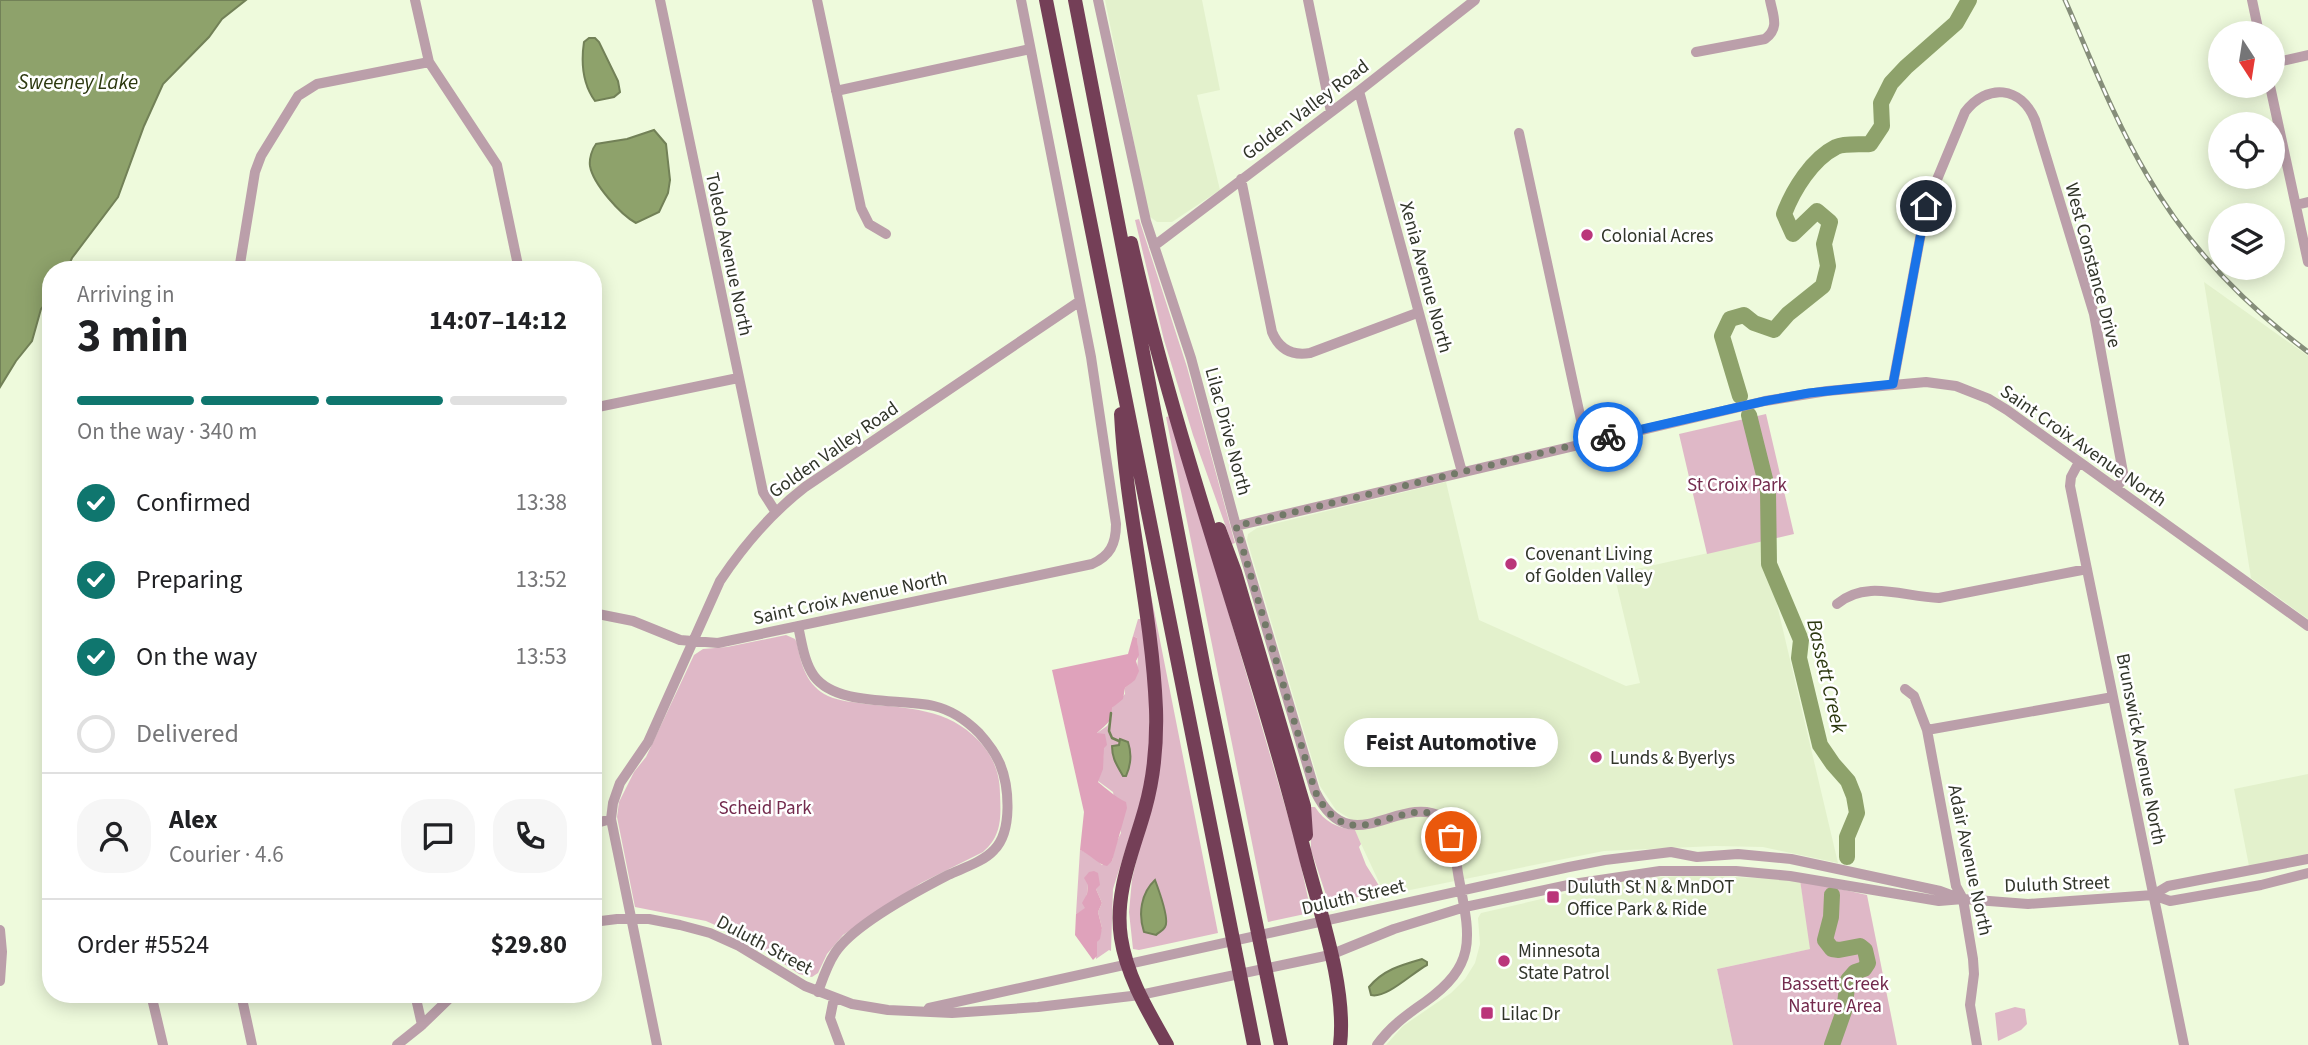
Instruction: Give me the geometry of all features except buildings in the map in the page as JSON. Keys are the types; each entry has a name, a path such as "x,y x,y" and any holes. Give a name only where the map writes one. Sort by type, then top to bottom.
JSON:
{"highway":[{"path":"1046,0 1254,1045"},
{"path":"1075,0 1281,1045"},
{"path":"1104,148 1129,233 1173,406 1293,808 1331,956 1339,997 1340,1045"},
{"path":"1118,364 1122,440 1150,652 1156,722 1150,789 1121,894 1121,937 1127,964 1140,995 1167,1045"}],"street":[{"path":"415,0 429,62 496,165 517,261"},
{"name":"Toledo Avenue North","path":"660,0 763,492 775,511"},
{"path":"817,0 861,208 869,224 886,234"},
{"path":"1021,0 1080,301"},
{"name":"Lilac Drive North","path":"1098,0 1134,174 1154,246 1191,358 1236,526 1315,791 1332,817 1353,825 1429,811 1442,817 1451,837 1465,907 1465,957 1457,974 1447,985 1399,1020 1377,1045"},
{"path":"1307,0 1331,112"},
{"name":"Golden Valley Road","path":"1154,246 1359,92 1475,0"},
{"path":"1696,52 1765,38 1773,33 1775,25 1770,0"},
{"path":"2252,0 2256,21"},
{"path":"836,90 1030,49"},
{"path":"2286,60 2308,55"},
{"path":"241,261 261,156 298,96 317,84 429,62"},
{"name":"Xenia Avenue North","path":"1359,92 1462,472"},
{"name":"West Constance Drive","path":"1893,384 1926,206 1965,112 1973,102 1993,92 2020,97 2031,109 2035,120 2094,314 2124,478 2116,488"},
{"path":"2273,98 2308,262"},
{"path":"1519,133 1586,443"},
{"path":"1241,179 1272,332 1282,348 1300,355 1310,354 1417,313"},
{"path":"2296,205 2308,202"},
{"name":"Golden Valley Road","path":"611,819 620,783 648,741 720,581 736,557 775,511 805,487 1080,301"},
{"name":"Saint Croix Avenue North","path":"602,615 633,621 680,640 718,643 1092,564 1106,556 1112,548 1116,534 1115,514 1100,407 1080,301"},
{"path":"602,406 738,378"},
{"name":"Saint Croix Avenue North","path":"1236,526 1776,399 1809,393 1926,382 1956,386 1989,399 2308,626"},
{"name":"Brunswick Avenue North","path":"2079,462 2071,477 2070,486 2185,1045"},
{"path":"1837,604 1847,596 1861,591 1877,590 1919,598 1938,598 2087,569"},
{"path":"798,626 810,670 820,684 828,689 848,696 935,706 974,728 989,744 1000,764 1007,803 1003,835 992,853 927,886 850,936 835,952 818,992"},
{"name":"Adair Avenue North","path":"1905,689 1914,696 1927,730 1956,886 1963,899 1974,966 1970,1005 1978,1045"},
{"path":"1927,730 2113,697"},
{"path":"602,822 611,819 656,1045"},
{"name":"Duluth Street","path":"918,1011 1461,890 1605,860 1671,852 1697,857 1738,854 1791,859 1940,891 1963,899"},
{"name":"Duluth Street","path":"2154,895 2168,886 2308,859"},
{"name":"Duluth Street","path":"602,921 630,919 680,925 710,933 739,946 785,975 834,998 868,1007 952,1013 1038,1007 1140,995 1331,956 1394,929 1465,907 1573,884 1660,871 1763,873 1813,879 1918,899 2028,904 2154,895 2170,901 2261,885 2308,873"},
{"path":"0,930 0,981"},
{"path":"834,998 831,1024 840,1045"},
{"path":"153,1003 163,1045"},
{"path":"242,1003 251,1045"},
{"path":"417,1003 422,1025"},
{"path":"397,1045 445,1003"}],"shaded area":[{"path":"1105,0 1202,0 1220,90 1197,95 1220,190 1172,222 1157,222 1149,216"},
{"path":"2204,282 2308,356 2308,619 2251,578"},
{"path":"1446,482 1479,620 1626,686 1640,683 1614,574 1762,541 1838,863 1763,847 1715,846 1604,851 1385,895 1349,818 1336,810 1320,786 1247,540 1248,534 1257,528"},
{"path":"1133,636 1137,638 1139,655 1136,661 1139,671 1135,680 1125,688 1123,699 1112,708 1108,723 1097,733 1105,734 1107,745 1104,748 1103,769 1098,782 1126,802 1127,808 1112,861 1107,866 1080,850 1084,812 1052,670 1128,654"},
{"path":"2308,774 2308,854 2249,866 2234,789"},
{"path":"1094,871 1098,873 1100,885 1096,889 1102,903 1098,912 1102,928 1097,942 1097,956 1093,960 1075,935 1076,914 1085,908 1082,903 1088,885 1084,878"},
{"path":"1688,875 1800,880 1811,949 1717,969 1733,1045 1386,1045 1403,1026 1451,993 1465,979 1475,963 1480,944 1478,918 1481,913 1620,881"}],"green space":[{"path":"1139,219 1187,367 1235,543 1232,544 1193,435 1164,340 1135,220"},
{"name":"St Croix Park","path":"1766,414 1794,534 1707,554 1679,434"},
{"path":"1171,416 1297,847 1311,912 1305,914 1268,922 1166,417"},
{"path":"1149,585 1218,933 1133,949 1129,912 1132,879 1149,808","holes":["1160,892 1165,910 1156,935 1153,933"]},
{"path":"1138,619 1141,619 1151,697 1148,779 1113,889 1111,951 1096,959 1097,942 1102,928 1098,912 1102,903 1096,889 1088,885 1085,909 1076,914 1080,850 1091,854 1102,865 1112,861 1121,833 1113,792 1098,781 1103,757 1097,733 1107,726 1111,720 1112,708 1125,694 1125,688 1134,678 1138,658 1137,638 1133,636"},
{"name":"Scheid Park","path":"786,635 795,639 810,681 828,696 851,702 926,712 967,730 992,759 1000,786 999,826 989,846 983,852 921,883 843,935 827,954 818,973 812,977 799,974 747,939 706,921 635,907 617,817 619,802 634,772 646,757 694,655 703,649"},
{"path":"1310,807 1315,807 1332,823 1355,830 1366,865 1383,892 1348,899 1330,899 1326,895 1311,850"},
{"name":"Bassett Creek Nature Area","path":"1800,880 1867,895 1897,1045 1733,1045 1717,969 1810,949"},
{"path":"2015,1007 2025,1009 2027,1024 2021,1030 1998,1041 1995,1013"}],"water":[{"name":"Sweeney Lake","path":"0,0 246,0 222,19 209,37 163,84 144,126 118,197 71,261 42,261 42,308 32,341 0,387"},
{"path":"595,38 599,42 618,81 620,92 614,97 595,101 587,87 583,57 584,42"},
{"path":"654,130 666,144 670,180 668,193 659,212 636,223 602,190 592,173 590,157 596,144 627,139"},
{"path":"1120,739 1128,742 1130,751 1126,776 1123,776 1113,755 1112,746 1119,745"},
{"path":"1155,880 1166,918 1165,927 1156,935 1144,932 1141,918 1144,897"},
{"path":"1422,959 1427,965 1384,993 1371,995 1369,987 1380,976"}],"waterway":[{"name":"Bassett Creek","path":"1740,396 1722,336 1730,319 1744,315 1754,323 1774,330 1788,314 1823,286 1828,266 1824,244 1830,222 1817,211 1793,234 1784,214 1798,185 1811,167 1827,152 1836,147 1870,144 1882,126 1881,103 1891,83 1956,23 1969,0"},
{"name":"Bassett Creek","path":"1749,415 1768,491 1769,564 1801,640 1799,658 1820,745 1848,781 1854,796 1857,813 1847,837 1847,857"},
{"path":"1111,713 1109,731 1112,738 1119,741"},
{"name":"Bassett Creek","path":"1832,895 1831,917 1825,940 1832,949 1860,946 1865,950 1868,963 1848,980 1844,1011 1832,1045"}],"railway":[{"path":"2065,0 2103,89 2163,201 2218,272 2261,314 2308,352"}],"way so far":[{"path":"1451,837 1446,821 1429,811 1353,825 1339,822 1324,808 1315,791 1236,526 1608,437"}],"place":[{"name":"Colonial Acres","path":"1587,235"},
{"name":"Covenant Living of Golden Valley","path":"1511,564"},
{"name":"Lunds & Byerlys","path":"1596,757"},
{"name":"Feist Automotive","path":"1451,837"},
{"name":"Duluth St N & MnDOT Office Park & Ride","path":"1553,897"},
{"name":"Minnesota State Patrol","path":"1504,961"},
{"name":"Lilac Dr","path":"1487,1013"}],"route":[{"path":"1608,437 1765,401 1809,393 1893,384 1926,206"}]}
